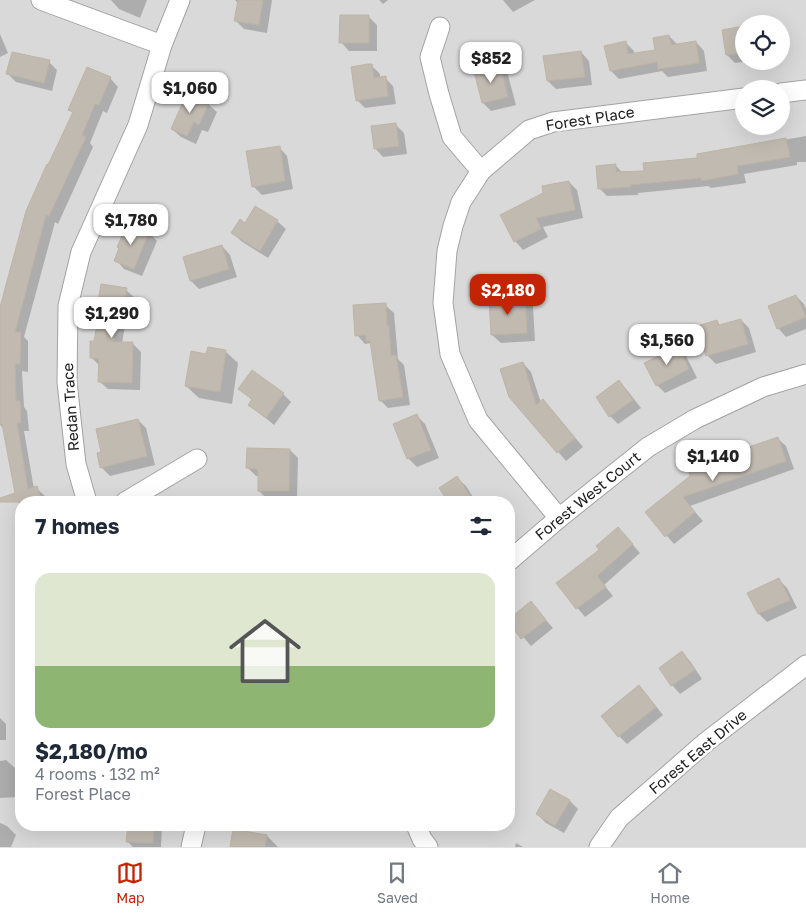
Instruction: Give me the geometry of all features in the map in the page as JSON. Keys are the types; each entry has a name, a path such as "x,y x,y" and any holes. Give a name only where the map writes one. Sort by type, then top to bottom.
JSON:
{"street":[{"path":"41,0 162,45"},
{"name":"Redan Trace","path":"85,496 76,464 67,382 68,306 81,252 138,125 162,45 180,0"},
{"path":"440,27 430,57 439,94 452,137 481,171"},
{"path":"790,92 806,90"},
{"name":"Forest Place","path":"559,518 478,420 450,354 443,303 447,251 461,202 481,171 529,130 553,122 735,99"},
{"name":"Forest West Court","path":"515,556 648,447 695,419 763,387 806,374"},
{"path":"134,496 197,459"},
{"name":"Forest East Drive","path":"599,847 619,818 706,742 806,666"},
{"path":"191,847 195,831"},
{"path":"419,831 428,847"}],"shaded area":[{"path":"0,0 806,0 806,847 0,847"}],"building":[{"path":"238,0 263,0 259,25 234,21"},
{"path":"340,15 369,15 369,43 339,43"},
{"path":"735,28 735,54 726,55 722,30"},
{"path":"669,35 671,45 696,41 699,63 658,69 657,62 610,71 604,46 626,41 628,54 655,50 653,38"},
{"path":"581,51 585,77 547,81 543,56"},
{"path":"12,52 50,60 44,83 6,74"},
{"path":"372,64 374,78 386,76 388,96 356,101 351,67"},
{"path":"500,65 508,97 482,103 474,71"},
{"path":"87,67 111,77 99,105 95,104 82,135 86,137 49,216 46,215 15,332 21,332 20,364 15,364 16,401 20,401 21,423 17,423 28,489 37,486 40,496 15,496 15,502 0,502 0,498 15,493 2,424 0,424 0,307 26,211 73,112 68,110"},
{"path":"187,93 209,103 199,125 194,122 187,136 171,129"},
{"path":"396,123 399,146 374,149 371,126"},
{"path":"786,138 790,157 737,166 738,174 701,181 701,178 598,189 596,166 616,164 616,172 644,171 643,163 697,158 697,154"},
{"path":"280,146 285,181 252,187 246,151"},
{"path":"569,181 575,210 536,218 541,229 514,242 500,215 543,193 542,186"},
{"path":"255,206 278,220 260,251 231,233 240,219 245,223"},
{"path":"128,223 149,232 134,269 114,261 119,248 117,247"},
{"path":"222,245 229,269 190,281 183,257"},
{"path":"101,284 127,288 123,313 118,313 113,342 133,342 132,383 98,382 99,358 90,358 90,341 94,341 100,308 97,308"},
{"path":"796,295 806,317 777,329 768,306"},
{"path":"525,297 527,333 491,335 489,299"},
{"path":"386,303 391,356 396,355 403,397 379,401 370,341 366,341 366,335 355,336 353,305"},
{"path":"741,319 748,344 706,356 697,326 717,320 719,325"},
{"path":"208,347 226,350 220,392 185,386 191,351 206,354"},
{"path":"678,347 689,369 656,386 644,363"},
{"path":"523,362 536,405 543,399 575,438 557,453 509,397 500,369"},
{"path":"252,370 284,393 266,418 248,405 252,399 238,389"},
{"path":"619,380 633,400 609,417 596,397"},
{"path":"417,414 431,450 407,459 393,424"},
{"path":"138,419 147,456 100,468 97,453 101,452 96,429"},
{"path":"778,437 786,461 683,497 695,512 665,537 645,512 690,476 689,473 744,451 743,449"},
{"path":"247,448 290,449 289,491 258,491 258,469 246,468"},
{"path":"457,476 470,496 444,496 439,488"},
{"path":"618,527 633,544 597,576 606,587 576,609 556,583 599,550 596,546"},
{"path":"779,578 790,600 758,614 747,593"},
{"path":"531,601 546,620 521,639 515,631 515,614"},
{"path":"682,651 695,670 671,686 659,668"},
{"path":"639,685 656,707 618,737 601,716"},
{"path":"550,789 570,800 555,826 536,814"},
{"path":"127,831 154,831 153,843 126,842"},
{"path":"233,831 267,835 265,847 230,847"}]}
